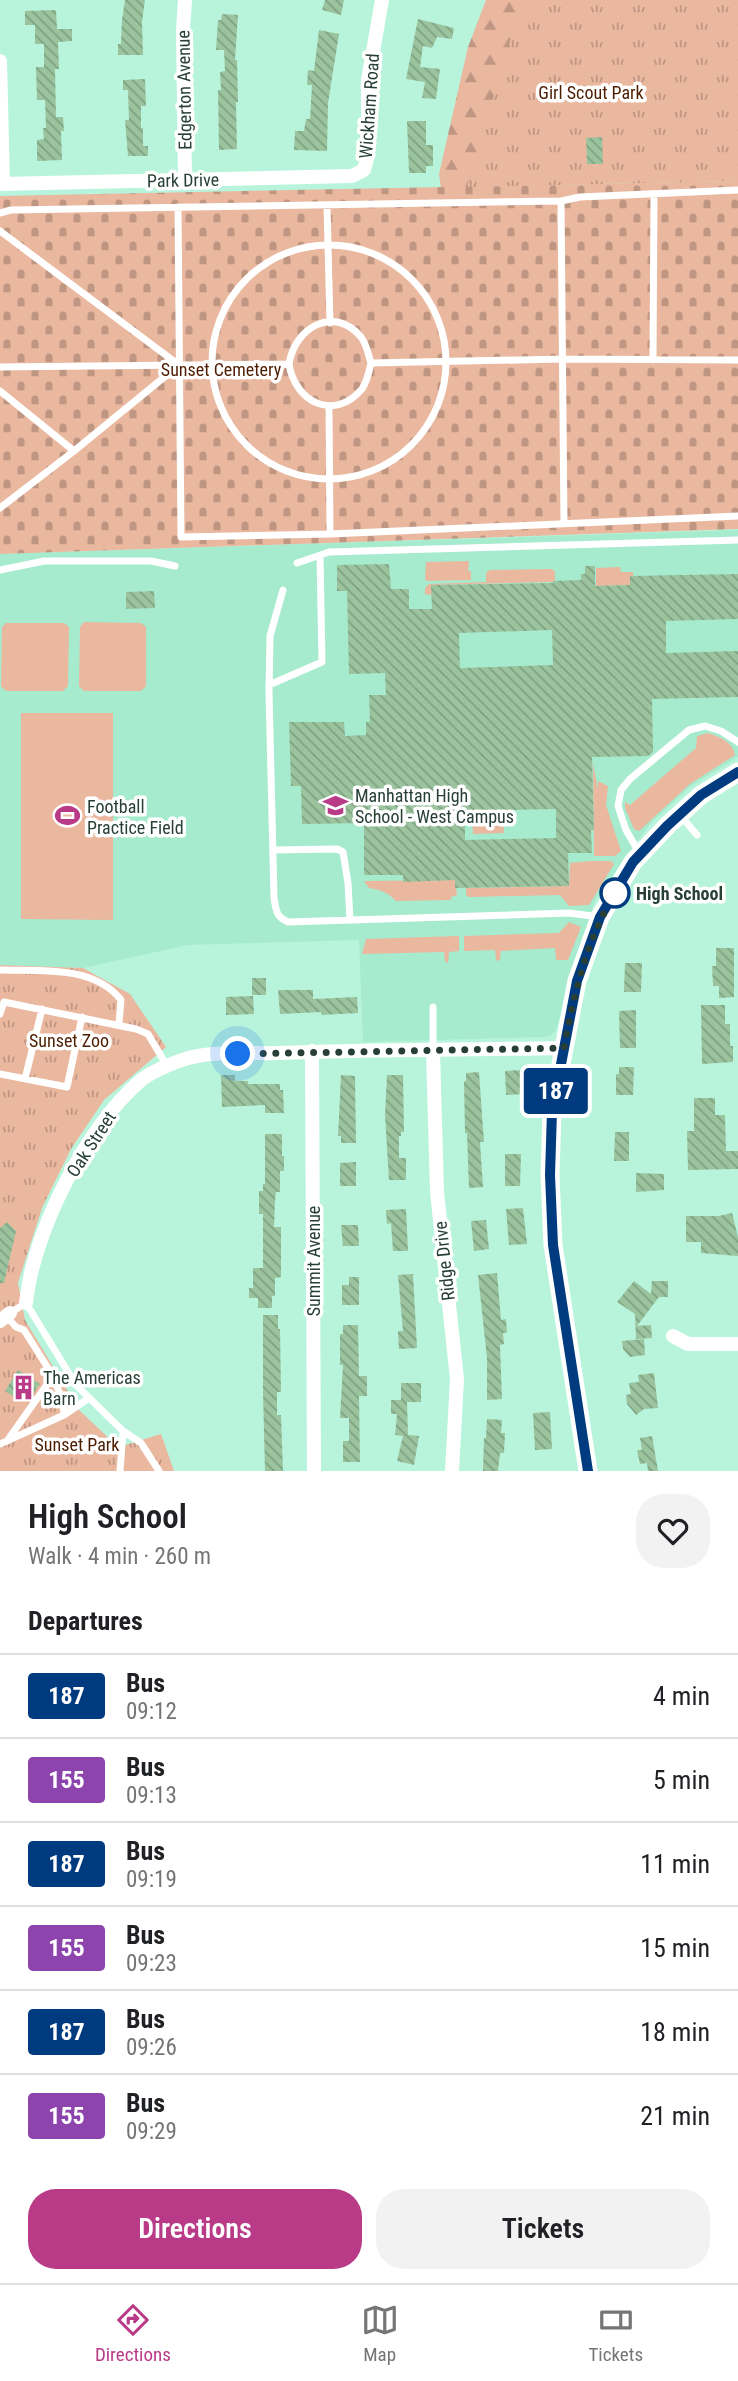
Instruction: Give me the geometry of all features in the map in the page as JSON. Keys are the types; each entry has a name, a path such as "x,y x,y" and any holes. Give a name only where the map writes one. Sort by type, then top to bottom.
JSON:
{"street":[{"name":"Edgerton Avenue","path":"185,0 185,180"},
{"name":"Wickham Road","path":"364,170 368,155 368,80 382,0"},
{"path":"0,61 2,184"},
{"name":"Park Drive","path":"2,184 352,176 364,170"},
{"path":"588,1471 553,1245 550,1175 552,1111 577,981 600,917 640,854 701,795 738,772"},
{"name":"Oak Street","path":"26,1303 28,1284 47,1226 88,1141 108,1114 137,1084 167,1066 199,1056 312,1051 564,1048"},
{"name":"Summit Avenue","path":"312,1051 314,1471"},
{"name":"Ridge Drive","path":"433,1051 437,1192 457,1379 452,1471"},
{"path":"673,1336 688,1344 738,1344"}],"lane":[{"path":"0,214 11,210 561,201 580,197 738,190"},
{"path":"653,360 654,194"},
{"path":"561,201 564,523"},
{"path":"327,205 330,323"},
{"path":"178,207 181,537 330,534 738,516"},
{"path":"0,230 179,365"},
{"path":"328,244 373,253 412,278 438,316 447,360 438,406 413,444 395,459 375,470 330,479 285,471 264,460 246,445 220,408 211,365 212,347 220,318 245,279 283,254 328,244"},
{"path":"330,323 356,333 366,345 371,363 366,383 361,390 348,401 329,406 301,395 290,376 289,364 290,353 300,335 318,324 330,323"},
{"path":"371,363 447,360 738,359"},
{"path":"0,367 289,364"},
{"path":"0,508 179,365"},
{"path":"0,391 74,451"},
{"path":"329,406 330,534"},
{"path":"297,563 341,552 738,540"},
{"path":"269,685 321,662 318,556"},
{"path":"0,570 58,561 151,561 176,566"},
{"path":"283,590 270,636 269,685 274,898 280,919 288,922 569,913 600,917"},
{"path":"640,854 626,830 618,806 621,790 630,779 689,730 705,726 721,731 738,742"},
{"path":"680,815 697,835"},
{"path":"273,849 337,849 342,852 348,883 350,920"},
{"path":"0,970 50,971 99,981 113,990 121,1000 119,1023"},
{"path":"0,1014 4,1002 119,1023 148,1034 167,1066"},
{"path":"433,1007 433,1051"},
{"path":"25,1079 42,1009"},
{"path":"0,1074 67,1087 82,1017"},
{"path":"64,1415 63,1402 53,1376 24,1330 5,1317 26,1303 76,1385 123,1431 141,1443 159,1471"},
{"path":"3,1442 53,1376"},
{"path":"3,1442 64,1415 89,1398"},
{"path":"120,1471 123,1431"}],"shaded area":[{"name":"Manhattan High School - West Campus","path":"738,530 738,757 691,786 650,824 595,900 555,1032 547,1037 363,1042 359,940 188,945 83,968 0,965 0,554"}],"green space":[{"path":"486,0 619,0 558,185 441,188 439,174 468,47"},
{"name":"Girl Scout Park","path":"522,0 738,0 738,181 467,187"},
{"name":"Sunset Cemetery","path":"738,181 738,529 0,554 0,196"},
{"path":"469,561 471,580 425,579 426,562"},
{"path":"620,567 621,572 633,572 630,585 596,586 596,568"},
{"path":"552,569 555,572 553,582 432,585 432,595 425,594 425,588 429,584 486,582 486,573 490,570"},
{"path":"84,622 141,623 146,627 146,686 141,691 84,691 79,686 80,627"},
{"path":"6,623 64,623 69,627 68,686 63,691 6,691 1,686 2,627"},
{"name":"Football Practice Field","path":"21,713 113,713 113,920 21,919"},
{"path":"708,733 729,743 735,755 690,784 639,831 634,829 625,802 630,805 696,748 697,736"},
{"path":"593,763 598,790 598,781 608,786 606,805 621,851 615,856 594,856"},
{"path":"503,816 504,833 473,834 472,817"},
{"path":"611,861 614,864 589,905 569,906 560,895 466,895 466,888 569,886 570,863"},
{"path":"455,880 457,895 451,897 451,900 396,901 384,892 369,888 364,881"},
{"path":"569,922 581,927 568,960 556,960 555,948 501,951 498,961 495,950 464,951 464,936 559,933"},
{"path":"459,936 459,951 449,952 448,963 445,961 444,952 362,954 366,939"},
{"name":"Sunset Zoo","path":"0,965 83,968 130,994 166,1047 104,1100 71,1149 42,1208 18,1283 25,1320 79,1410 114,1443 122,1446 161,1434 174,1471 0,1471"}],"building":[{"path":"125,0 145,0 142,22 143,55 118,55"},
{"path":"325,0 344,0 341,15 322,10"},
{"path":"56,10 57,29 72,29 72,41 58,42 59,69 55,69 56,117 63,117 62,160 37,161 37,140 44,139 43,128 46,128 45,100 37,100 36,67 44,67 44,44 35,44 35,25 25,25 25,11"},
{"path":"222,14 238,15 235,60 237,149 219,150 218,90 221,90 220,72 225,71 224,50 216,50 218,20 221,20"},
{"path":"418,19 454,28 452,39 437,37 432,48 423,46 420,67 440,69 436,99 422,98 425,82 406,79"},
{"path":"319,30 339,34 328,103 327,151 294,150 295,131 304,131 306,119 310,119 312,85 307,85 308,70 314,71"},
{"path":"145,79 146,106 141,106 141,128 143,146 148,146 148,156 128,156 125,120 129,120 128,90 123,90 123,80"},
{"path":"407,121 426,121 426,145 433,145 433,166 426,166 426,173 409,173"},
{"path":"602,137 603,164 587,164 586,138"},
{"path":"389,564 391,589 409,589 409,609 432,609 431,585 581,580 581,574 585,574 585,566 595,566 595,586 630,585 630,576 738,574 738,619 666,621 666,653 738,651 738,697 652,699 653,752 648,756 592,757 592,853 568,853 569,886 455,888 455,880 403,882 403,875 364,875 364,823 302,824 301,786 291,786 289,722 344,722 345,736 366,735 366,722 370,722 369,695 386,695 385,673 349,674 347,591 337,591 337,565","holes":["552,630 553,665 460,668 459,633","556,809 556,838 465,840 465,811"]},
{"path":"154,591 155,608 126,609 126,592"},
{"path":"716,948 734,948 734,997 719,998 719,986 713,986 712,966 716,966"},
{"path":"625,963 642,963 641,992 624,992"},
{"path":"252,978 266,978 266,995 252,995"},
{"path":"278,990 313,990 313,999 357,997 358,1013 280,1014"},
{"path":"253,996 254,1014 226,1015 226,997"},
{"path":"701,1005 725,1005 725,1024 730,1024 733,1062 702,1064"},
{"path":"636,1010 636,1048 620,1048 619,1011"},
{"path":"619,1067 634,1067 633,1095 616,1095 616,1074 619,1074"},
{"path":"523,1070 524,1094 506,1095 505,1071"},
{"path":"479,1072 484,1142 480,1142 483,1187 469,1188 464,1081 466,1073"},
{"path":"221,1075 235,1075 235,1081 248,1081 248,1084 280,1084 280,1090 283,1090 284,1113 265,1113 265,1105 222,1107"},
{"path":"341,1075 355,1076 356,1143 341,1143 341,1136 338,1136"},
{"path":"387,1075 403,1075 404,1132 399,1136 399,1158 406,1158 406,1180 389,1180 385,1115"},
{"path":"694,1098 715,1098 715,1115 725,1115 726,1151 738,1151 738,1169 688,1170 687,1131 694,1131"},
{"path":"615,1132 629,1132 629,1161 614,1161"},
{"path":"265,1134 282,1134 284,1171 280,1171 280,1192 276,1192 274,1227 281,1227 281,1277 275,1278 272,1308 258,1308 258,1298 249,1298 249,1288 253,1288 253,1268 263,1268 263,1214 259,1214 259,1191 263,1191 265,1184"},
{"path":"505,1154 521,1154 520,1186 505,1186"},
{"path":"356,1162 356,1186 340,1186 340,1163"},
{"path":"636,1173 664,1174 664,1190 636,1192"},
{"path":"523,1208 527,1244 509,1245 506,1209"},
{"path":"406,1209 408,1251 393,1251 391,1223 387,1224 386,1210"},
{"path":"732,1213 738,1237 738,1256 701,1253 701,1242 686,1242 686,1216 719,1216"},
{"path":"486,1220 489,1249 474,1251 471,1221"},
{"path":"7,1222 16,1231 4,1283 0,1283 0,1228"},
{"path":"341,1225 358,1225 359,1246 343,1246"},
{"path":"497,1273 501,1320 506,1319 507,1333 503,1333 504,1344 500,1345 502,1399 487,1400 487,1358 478,1275"},
{"path":"413,1274 417,1348 399,1349 398,1331 403,1331 398,1275"},
{"path":"349,1277 359,1277 359,1305 342,1305 342,1285 349,1285"},
{"path":"634,1281 651,1294 652,1281 668,1281 668,1297 659,1297 637,1326 651,1325 652,1338 636,1339 635,1314 617,1302"},
{"path":"263,1315 278,1315 280,1329 281,1392 277,1392 277,1415 281,1415 283,1471 265,1471"},
{"path":"343,1325 358,1325 359,1376 367,1376 367,1396 359,1396 360,1462 343,1462 343,1441 349,1441 349,1418 340,1418 343,1365 340,1365 340,1334 343,1334"},
{"path":"644,1339 645,1355 630,1357 623,1349 622,1341"},
{"name":"The Americas Barn","path":"18,1370 40,1384 34,1392 29,1389 21,1401 5,1391"},
{"path":"654,1373 658,1408 644,1409 636,1415 627,1404 626,1395 631,1394 629,1383 639,1382 638,1375"},
{"path":"401,1383 421,1383 421,1402 407,1402 408,1435 419,1436 414,1465 397,1461 403,1436 395,1435 397,1414 391,1414 391,1400 401,1400"},
{"path":"550,1412 552,1449 535,1450 533,1413"},
{"path":"487,1419 502,1420 501,1433 505,1433 504,1453 500,1453 498,1471 483,1471"},
{"path":"652,1436 658,1471 648,1471 647,1463 640,1464 637,1450 642,1450 640,1438"}],"bus line":[{"name":"187","path":"588,1471 553,1245 550,1175 552,1111 577,981 600,917 633,862 701,795 738,772"}],"place":[{"name":"Manhattan High School - West Campus","path":"335,805"},
{"name":"Football Practice Field","path":"67,816"},
{"name":"High School","path":"615,893"},
{"name":"The Americas Barn","path":"23,1387"}],"route":[{"path":"238,1054 564,1048 577,981 600,917 615,893"}],"park label":[{"name":"Sunset Park","path":"77,1444"}]}
